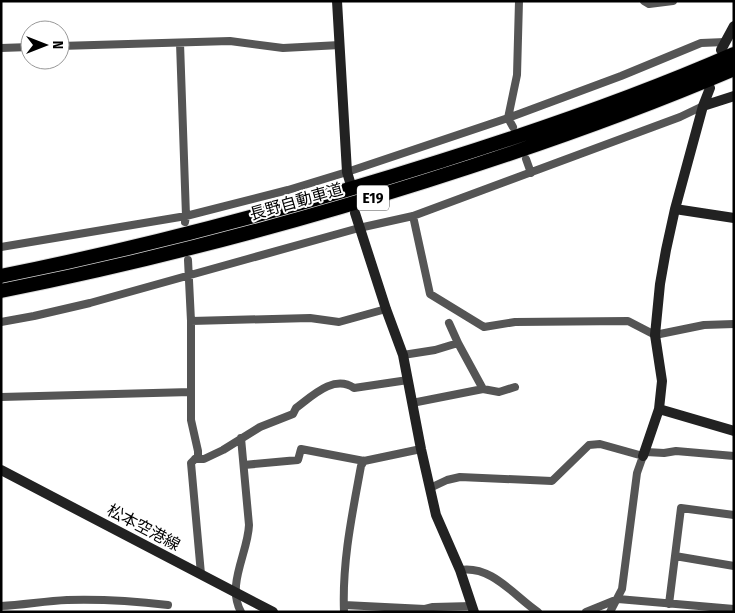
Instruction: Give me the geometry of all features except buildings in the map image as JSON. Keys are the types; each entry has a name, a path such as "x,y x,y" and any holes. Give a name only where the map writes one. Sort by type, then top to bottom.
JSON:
{"highway":[{"name":"長野自動車道","path":"1,276 88,258 224,225 374,182 491,145 646,91 727,49"},
{"name":"長野自動車道","path":"1,291 209,244 396,191 608,120 734,69"}],"street":[{"path":"337,1 348,177"},
{"path":"513,126 508,118 517,75 519,1"},
{"path":"644,1 649,4 673,1"},
{"path":"1,247 186,219 288,190 348,177 620,76 701,43 727,49 734,26"},
{"path":"70,46 230,41 283,48 340,45"},
{"path":"180,43 186,219"},
{"path":"1,48 20,47"},
{"path":"610,612 622,589 637,473 659,409 662,381 655,335 660,284 675,209 703,106 710,88"},
{"path":"1,322 81,305 359,228 413,216 734,96"},
{"path":"526,160 531,173"},
{"path":"675,209 734,218"},
{"path":"355,213 403,355 436,515 460,570 473,609 433,607 426,609 344,608 346,543 361,466 364,461"},
{"path":"413,216 430,294 484,326 515,322 628,321 655,335 704,325 734,324"},
{"path":"188,260 191,321 191,420 198,451 191,463 201,574"},
{"path":"191,321 310,318 339,322 386,309"},
{"path":"449,323 458,344 483,389"},
{"path":"403,355 458,344"},
{"path":"195,459 204,460 224,450 260,427 292,414 296,408 328,384 348,383 354,388 408,380"},
{"path":"412,402 483,389 499,392 515,387"},
{"path":"1,397 192,392"},
{"path":"659,409 734,431"},
{"path":"241,438 248,536 234,591 241,612"},
{"path":"430,488 447,480 460,477 552,481 589,445 600,444 645,454 664,454 676,451 734,456"},
{"path":"244,465 298,460 301,449 364,461 421,449"},
{"name":"松本空港線","path":"1,470 273,612"},
{"path":"669,604 681,508 734,515"},
{"path":"675,556 734,566"},
{"path":"460,570 467,569 488,575 500,581 538,612"},
{"path":"586,612 618,599 734,610"},
{"path":"1,606 67,600 131,601 168,605"}]}
